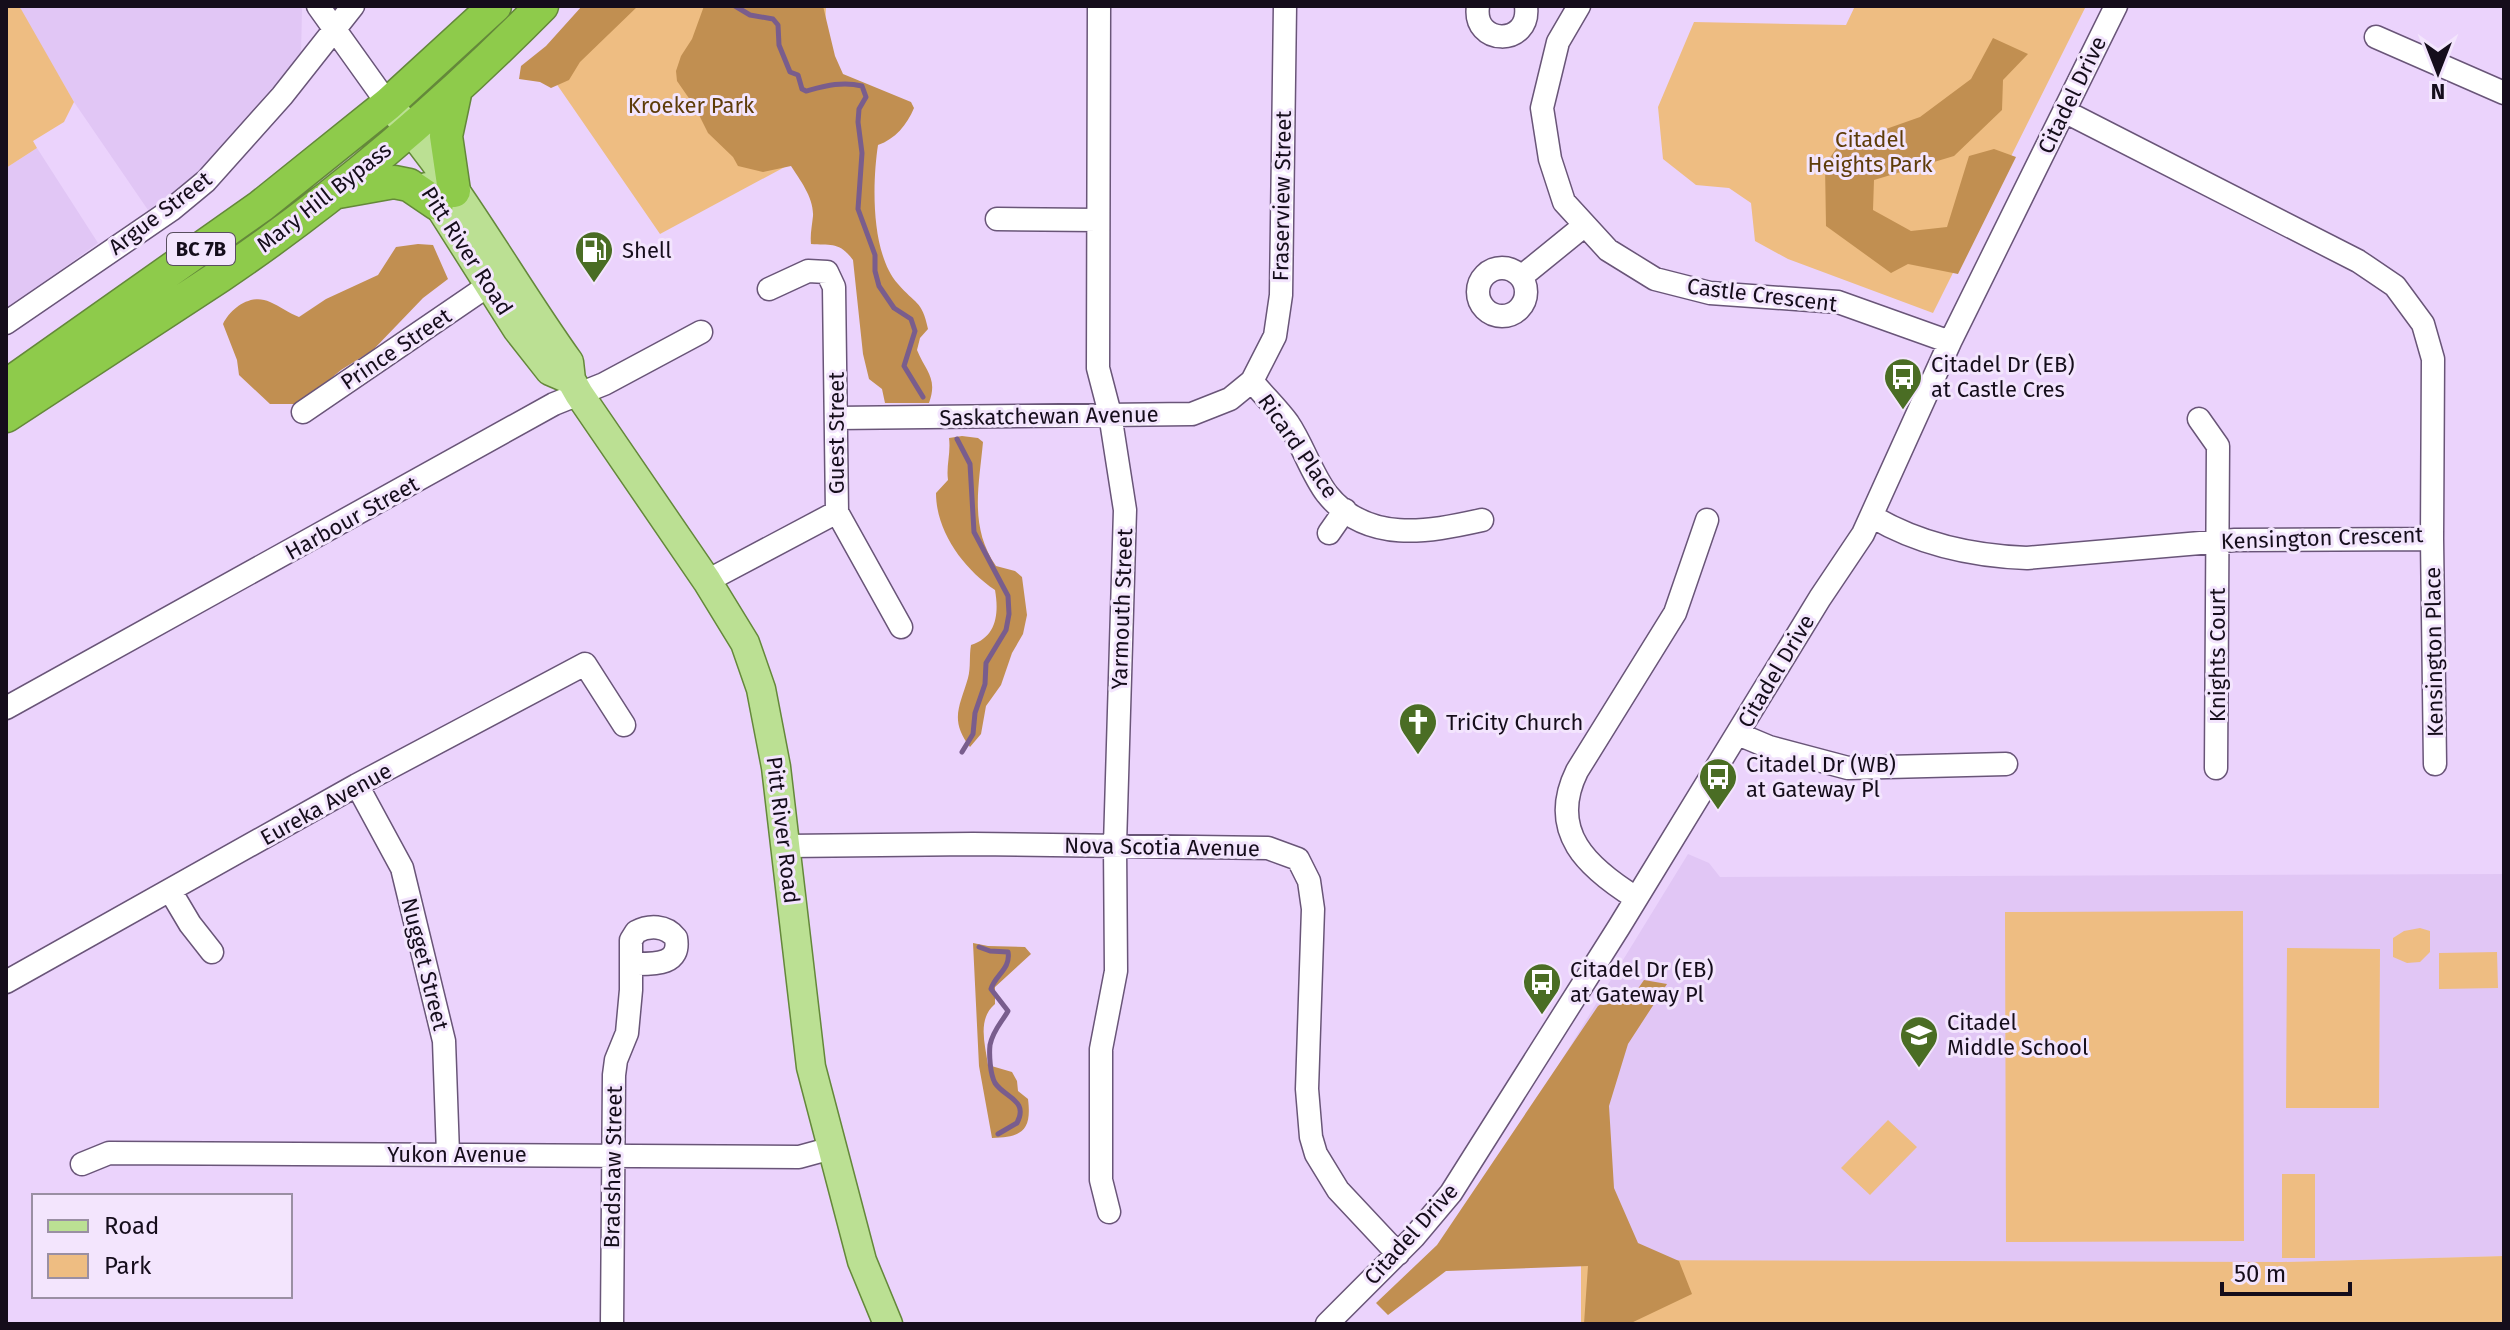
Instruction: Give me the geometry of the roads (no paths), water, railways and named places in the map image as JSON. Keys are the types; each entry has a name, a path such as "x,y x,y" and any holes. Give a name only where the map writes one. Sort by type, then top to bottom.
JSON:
{"highway":[{"name":"Mary Hill Bypass","path":"6,386 261,206 388,104 495,6"},
{"name":"Mary Hill Bypass","path":"6,416 221,275 331,194 456,89 542,6"},
{"path":"331,194 394,182 446,198 446,136 456,89"}],"main road":[{"name":"Pitt River Road","path":"388,104 446,198 518,287 569,362 575,387 707,581 745,643 768,719 787,846 806,1040 862,1261 888,1324"},
{"name":"Pitt River Road","path":"446,198 489,285 517,329 550,371 575,387"},
{"path":"489,285 518,287"}],"street":[{"name":"Pitt River Road","path":"318,6 388,104"},
{"name":"Argue Street","path":"6,323 171,210 206,181 282,96 353,6"},
{"name":"Yarmouth Street","path":"1099,6 1098,368 1110,414 1125,510 1115,845 1116,971 1101,1049 1101,1180 1109,1212"},
{"name":"Fraserview Street","path":"1252,381 1275,336 1281,295 1285,6"},
{"path":"1478,6 1478,21 1498,37 1514,34 1526,14 1558,42"},
{"name":"Castle Crescent","path":"1579,6 1558,42 1542,108 1550,159 1564,202 1608,250 1655,279 1710,293 1838,302 1950,342"},
{"name":"Citadel Drive","path":"1327,1324 1433,1215 1469,1165 1873,517 1950,342 2116,6"},
{"path":"2376,37 2504,93"},
{"name":"Kensington Crescent","path":"1873,517 1900,533 1968,553 1995,557 2027,558 2217,541 2432,539 2433,359 2423,324 2395,286 2358,261 2064,111"},
{"path":"997,219 1097,220"},
{"path":"1521,277 1585,225"},
{"name":"Guest Street","path":"769,289 808,271 827,272 834,287 837,512 901,627"},
{"name":"Prince Street","path":"303,412 489,285"},
{"name":"Harbour Street","path":"6,708 554,404 575,387 604,384 701,332"},
{"name":"Saskatchewan Avenue","path":"836,418 1192,414 1230,399 1252,381"},
{"name":"Ricard Place","path":"1252,381 1288,424 1327,494 1356,520 1392,530 1432,531 1482,520"},
{"name":"Knights Court","path":"2199,419 2218,446 2216,768"},
{"name":"Ricard Place","path":"1329,533 1345,510"},
{"path":"707,581 837,512"},
{"path":"1636,898 1582,857 1569,828 1568,794 1577,771 1675,613 1707,520"},
{"name":"Kensington Place","path":"2432,539 2435,764"},
{"name":"Eureka Avenue","path":"6,982 357,785 585,664 624,725"},
{"path":"1738,734 1769,747 1848,768 2006,764"},
{"name":"Nugget Street","path":"357,785 402,868 444,1041 448,1154"},
{"name":"Nova Scotia Avenue","path":"787,846 962,844 1268,848 1298,859 1309,881 1313,909 1307,1089 1311,1137 1316,1154 1338,1190 1398,1254"},
{"path":"171,892 212,952"},
{"name":"Bradshaw Street","path":"612,1324 614,1075 616,1060 627,1033 632,964"},
{"name":"Yukon Avenue","path":"82,1164 109,1153 799,1157 832,1148"}],"waterway":[{"path":"735,6 750,15 773,19 778,25 779,45 790,72 798,75 802,89 806,91 841,84 862,86 866,97 859,109 858,122 862,153 858,209 875,255 879,286 894,308 911,319 915,331 904,366 923,397"},
{"path":"957,439 970,464 974,532 1008,596 1009,614 1006,630 986,663 985,684 975,713 973,734 962,752"},
{"path":"979,947 1008,952 1007,963 991,989 1008,1011 991,1040 990,1059 995,1083 1018,1104 1020,1115 1017,1123 998,1134"}],"place":[{"name":"Shell","path":"594,284"},
{"name":"Citadel Dr (EB) at Castle Cres","path":"1903,411"},
{"name":"TriCity Church","path":"1418,756"},
{"name":"Citadel Dr (WB) at Gateway Pl","path":"1718,811"},
{"name":"Citadel Dr (EB) at Gateway Pl","path":"1542,1016"},
{"name":"Citadel Middle School","path":"1919,1069"}],"park label":[{"name":"Kroeker Park","path":"691,105"},
{"name":"Citadel Heights Park","path":"1870,152"}]}
